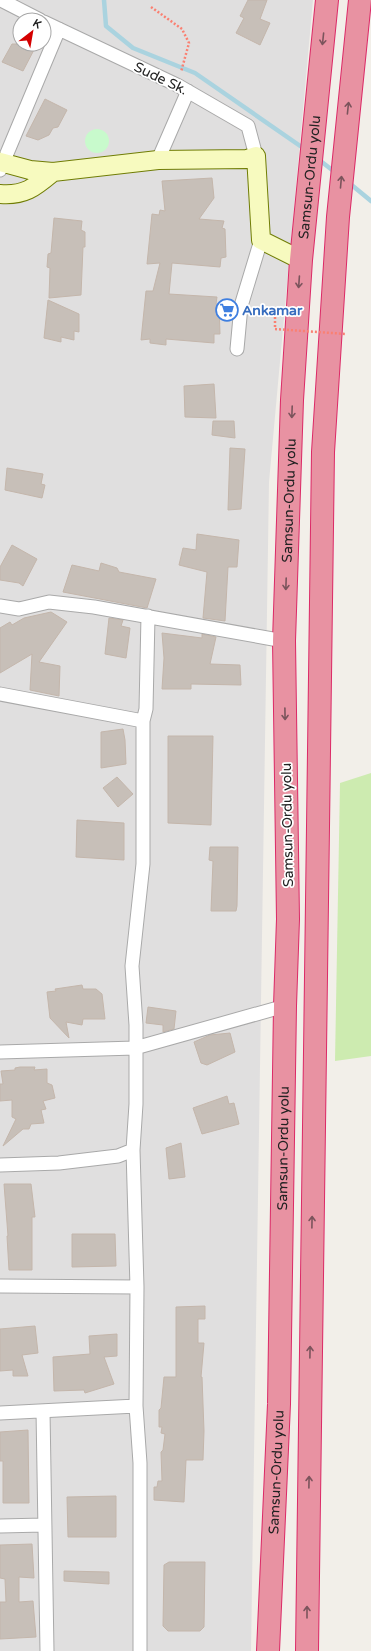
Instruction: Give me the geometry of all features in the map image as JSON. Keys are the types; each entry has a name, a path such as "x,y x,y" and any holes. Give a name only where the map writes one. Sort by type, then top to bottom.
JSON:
{"highway":[{"name":"Samsun-Ordu yolu","path":"268,1651 279,1404 285,1006 288,919 284,641 292,400 301,260 327,0"},
{"name":"Samsun-Ordu yolu","path":"307,1651 322,460 338,217 360,0"}],"street":[{"path":"1,0 24,12"},
{"name":"Sude Sk.","path":"52,26 188,91 248,126 256,156"},
{"path":"58,29 1,165 53,172 158,160 247,159 256,156 261,240 241,306 237,349"},
{"path":"158,160 188,91"},
{"path":"0,194 13,195 35,187 53,172"},
{"path":"261,240 301,260"},
{"path":"0,606 19,609 49,602 94,607 284,641"},
{"path":"140,1651 140,1463 136,1406 137,1287 133,1150 136,1104 136,1048 132,966 143,864 143,721 146,709 148,616"},
{"path":"0,694 143,721"},
{"path":"0,1052 136,1048 285,1006"},
{"path":"0,1165 58,1163 118,1156 133,1150"},
{"path":"0,1286 137,1287"},
{"path":"0,1413 136,1406"},
{"path":"43,1411 47,1651"},
{"path":"0,1526 44,1525"}],"path":[{"path":"151,7 182,29 189,43 181,74"},
{"path":"241,306 275,309 275,329 346,334"}],"shaded area":[{"path":"0,0 313,0 269,482 251,1651 0,1651"}],"green space":[{"path":"97,129 105,133 109,141 105,149 97,153 89,149 85,141 89,133"},
{"path":"371,773 371,1056 335,1061 340,783"}],"building":[{"path":"248,0 267,0 260,19 270,23 260,45 236,33 244,18 240,16"},
{"path":"12,44 12,52 33,52 23,71 2,62"},
{"path":"45,99 67,110 58,127 53,128 49,135 38,140 26,136"},
{"path":"212,178 214,198 199,219 224,221 222,228 225,229 226,257 221,258 220,267 172,263 169,294 217,297 216,304 219,305 220,334 214,334 214,343 166,339 166,345 150,343 150,339 141,340 146,291 153,291 160,263 147,264 152,214 159,215 160,210 165,211 162,181"},
{"path":"54,218 82,221 81,230 85,232 85,247 83,247 81,295 49,298 50,268 47,267 48,254 51,253"},
{"path":"48,300 79,314 79,332 74,331 74,340 61,337 61,342 44,338"},
{"path":"214,384 216,418 185,417 184,386"},
{"path":"213,421 234,421 235,438 212,435"},
{"path":"230,448 245,449 241,509 228,510"},
{"path":"7,468 43,474 41,484 45,485 42,498 5,490"},
{"path":"197,534 239,540 237,567 228,567 225,621 203,618 207,572 179,565 183,548 196,550"},
{"path":"12,545 37,559 23,586 19,583 0,580 0,567"},
{"path":"101,563 117,568 119,572 156,579 147,608 63,592 72,565 99,571"},
{"path":"51,612 67,622 39,662 60,666 59,696 30,690 32,654 0,673 0,628 10,622 12,625 24,618"},
{"path":"109,618 123,620 121,626 130,628 126,658 105,654"},
{"path":"162,633 202,638 202,634 216,637 210,664 240,665 241,685 191,684 191,689 162,689 164,658"},
{"path":"123,729 126,764 101,768 101,732"},
{"path":"168,736 213,736 211,825 168,823"},
{"path":"117,777 133,794 118,807 103,788"},
{"path":"77,820 124,823 124,860 76,857"},
{"path":"210,847 238,847 236,911 211,911 213,861 209,860"},
{"path":"82,985 83,989 96,989 102,994 105,1019 83,1019 82,1025 66,1022 69,1038 50,1018 47,992 56,991 55,989"},
{"path":"148,1007 176,1011 174,1029 163,1032 163,1025 146,1023"},
{"path":"230,1033 235,1052 207,1065 201,1063 194,1042 210,1035"},
{"path":"35,1067 34,1070 47,1069 47,1083 52,1085 55,1098 43,1101 46,1109 41,1110 44,1123 31,1124 29,1129 23,1129 3,1146 16,1119 12,1117 12,1100 0,1101 0,1084 3,1084 1,1071 15,1070 15,1068"},
{"path":"227,1096 229,1104 234,1103 239,1124 202,1134 193,1108"},
{"path":"181,1143 185,1177 169,1179 166,1148"},
{"path":"4,1184 31,1184 35,1217 32,1217 32,1270 9,1270"},
{"path":"72,1234 115,1234 116,1266 72,1267"},
{"path":"205,1306 205,1319 198,1319 198,1343 204,1343 201,1377 204,1431 203,1460 186,1460 184,1502 154,1500 154,1487 157,1487 158,1481 162,1481 161,1452 163,1450 165,1434 161,1433 162,1427 159,1427 159,1410 161,1408 164,1377 176,1377 176,1307"},
{"path":"35,1326 38,1353 22,1355 28,1376 13,1376 13,1370 0,1371 0,1329"},
{"path":"117,1334 117,1356 104,1357 114,1384 85,1393 84,1390 54,1391 53,1357 90,1354 89,1336"},
{"path":"28,1430 29,1503 3,1503 3,1461 0,1461 0,1432"},
{"path":"116,1496 116,1537 68,1537 67,1497"},
{"path":"32,1544 34,1578 19,1577 19,1602 33,1601 36,1637 0,1639 0,1602 6,1602 5,1579 0,1578 0,1545"},
{"path":"169,1562 205,1562 204,1627 200,1631 168,1631 163,1626 164,1565"},
{"path":"64,1571 109,1572 109,1584 64,1581"}],"waterway":[{"path":"104,0 106,26 133,48 195,73 306,150"},
{"path":"318,159 336,173"},
{"path":"348,182 371,201"}],"place":[{"name":"Ankamar","path":"227,310"}]}
